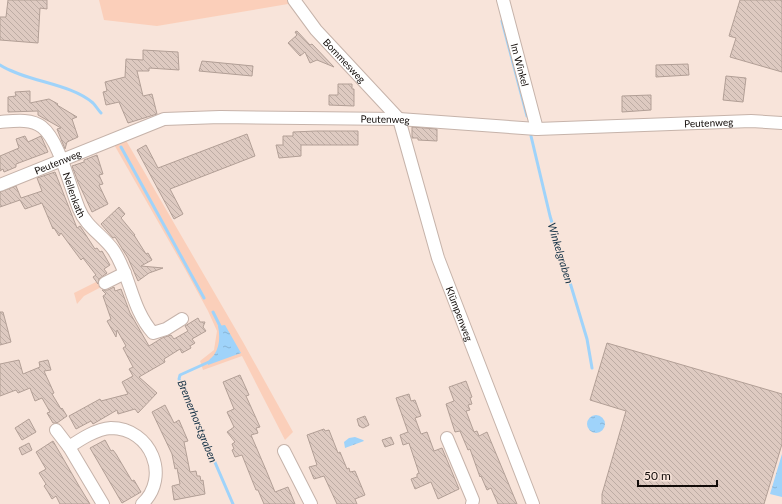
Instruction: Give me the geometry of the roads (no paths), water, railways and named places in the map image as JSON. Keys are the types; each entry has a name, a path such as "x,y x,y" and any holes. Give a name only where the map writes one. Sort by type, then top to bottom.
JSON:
{"street":[{"name":"Bommesweg","path":"294,0 316,30 399,119"},
{"name":"Im Winkel","path":"503,0 537,129"},
{"name":"Peutenweg","path":"0,185 164,119 220,117 399,119 537,129 743,122 782,123"},
{"name":"Klümpenweg","path":"399,119 438,258 533,504"},
{"name":"Nellenkath","path":"0,122 25,121 38,124 50,136 61,160 82,216 114,251 125,273 134,301 153,333 166,329 182,319"},
{"path":"105,283 125,273"},
{"path":"69,447 89,435 110,428 130,432 142,440 151,451 155,463 156,474 155,484 150,494 142,504"},
{"path":"56,430 69,447 103,504"},
{"path":"447,438 473,500 472,504"},
{"path":"284,451 311,504"}],"water":[{"path":"225,325 241,353 208,365 209,360 216,352 218,345 218,326"},
{"path":"596,415 602,418 605,424 602,430 596,433 590,430 587,424 590,418"},
{"path":"355,437 364,441 345,448 344,442 349,438"},
{"path":"782,454 782,497 770,494"}],"waterway":[{"name":"Winkelgraben","path":"502,21 527,116"},
{"name":"Bremerhorstgraben","path":"0,65 11,71 84,96 93,103 101,113"},
{"name":"Winkelgraben","path":"531,136 550,216 587,339 592,368"},
{"name":"Bremerhorstgraben","path":"121,147 204,298"},
{"name":"Bremerhorstgraben","path":"213,312 222,330"},
{"name":"Bremerhorstgraben","path":"211,361 180,375 179,379 233,504"}]}
